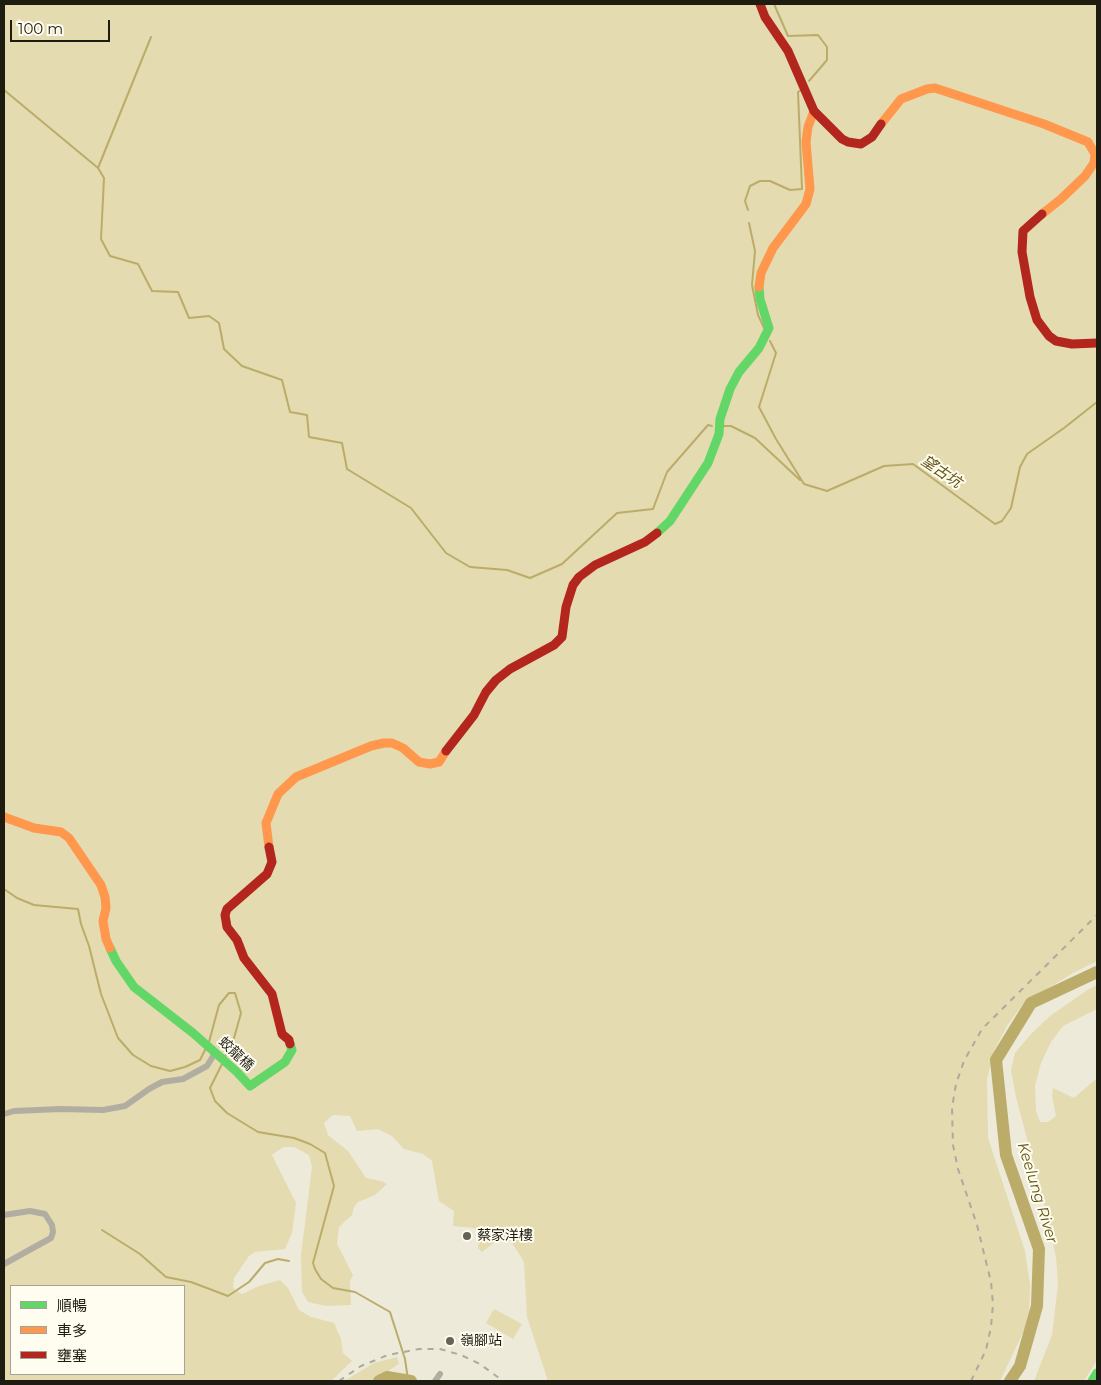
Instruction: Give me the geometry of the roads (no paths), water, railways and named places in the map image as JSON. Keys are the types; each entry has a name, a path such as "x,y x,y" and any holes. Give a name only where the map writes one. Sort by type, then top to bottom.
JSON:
{"street":[{"path":"760,4 765,17 788,51 814,111 842,139 854,144 861,144 872,137 901,99 926,89 935,88 1009,111 1088,142 1095,154 1094,163 1061,199 1031,222 1023,231 1022,252 1032,305 1037,320 1049,336 1056,341 1072,344 1097,343"},
{"name":"蛟龍橋","path":"4,817 34,828 61,832 69,838 101,885 106,897 103,922 106,939 116,961 134,986 204,1042 250,1086 285,1062 292,1050 289,1040 282,1034 278,1023 272,994 244,958 237,940 227,927 224,915 227,909 267,874 272,862 266,829 278,794 286,784 296,778 371,746 384,743 392,743 403,748 419,762 430,764 439,762 451,743 474,715 486,692 496,680 510,669 554,645 562,637 566,607 573,585 579,578 595,565 645,542 662,530 670,521 698,475 708,464 720,434 720,419 730,389 739,372 759,348 769,328 760,300 761,273 773,248 806,204 810,189 806,142 808,128 814,111"},
{"path":"4,1114 14,1111 33,1110 104,1110 125,1106 148,1089 162,1082 183,1079 207,1066 215,1053"},
{"path":"4,1214 30,1210 44,1214 52,1225 53,1232 51,1238 4,1264"},
{"path":"1092,1381 1097,1373"},
{"path":"435,1381 440,1374"}],"waterway":[{"name":"望古坑","path":"774,4 788,36 818,35 827,47 827,60 809,81"},
{"path":"98,168 151,37"},
{"path":"4,90 98,168 104,178 101,239 110,256 138,264 152,291 178,292 189,318 209,316 219,323 224,349 242,366 282,380 290,412 307,415 309,437 342,443 347,469 411,508 446,553 470,567 507,570 530,578 562,564 617,513 653,509 667,472 708,425 712,426"},
{"name":"望古坑","path":"748,210 745,201 750,186 760,181 770,181 790,190 802,189 798,92 801,90"},
{"name":"望古坑","path":"749,223 755,251 752,285 758,315 765,330"},
{"name":"望古坑","path":"770,341 776,353 759,407 804,484 827,491 884,466 913,464 995,524 1002,521 1011,508 1020,467 1027,454 1097,402"},
{"path":"724,426 731,426 755,438 800,480"},
{"path":"4,889 17,898 34,905 78,909 101,994 118,1038 133,1055 151,1066 170,1071 200,1060 206,1048"},
{"name":"Keelung River","path":"1010,1381 1020,1366 1037,1306 1039,1249 1006,1155 996,1060 1031,1003 1097,972"},
{"path":"209,1042 219,1005 229,993 235,993 241,1013 234,1038 225,1057"},
{"path":"222,1064 210,1088 215,1101 227,1113 258,1132 294,1138 310,1144 325,1153 334,1186 313,1263 315,1269 321,1279 333,1288 355,1292 390,1312 405,1359 408,1380"},
{"path":"102,1230 140,1254 166,1277 191,1282 228,1296 249,1282 265,1263 278,1259 289,1261"},
{"name":"Keelung River","path":"379,1381 387,1377 411,1381"}],"railway":[{"path":"971,1381 986,1350 993,1304 991,1282 977,1225 958,1169 953,1145 952,1108 956,1084 964,1061 982,1029 1097,915"},
{"path":"339,1381 361,1366 388,1355 419,1349 440,1349 461,1355 480,1364 503,1381"}],"place":[{"name":"蔡家洋樓","path":"467,1236"},
{"name":"嶺腳站","path":"450,1341"}]}
